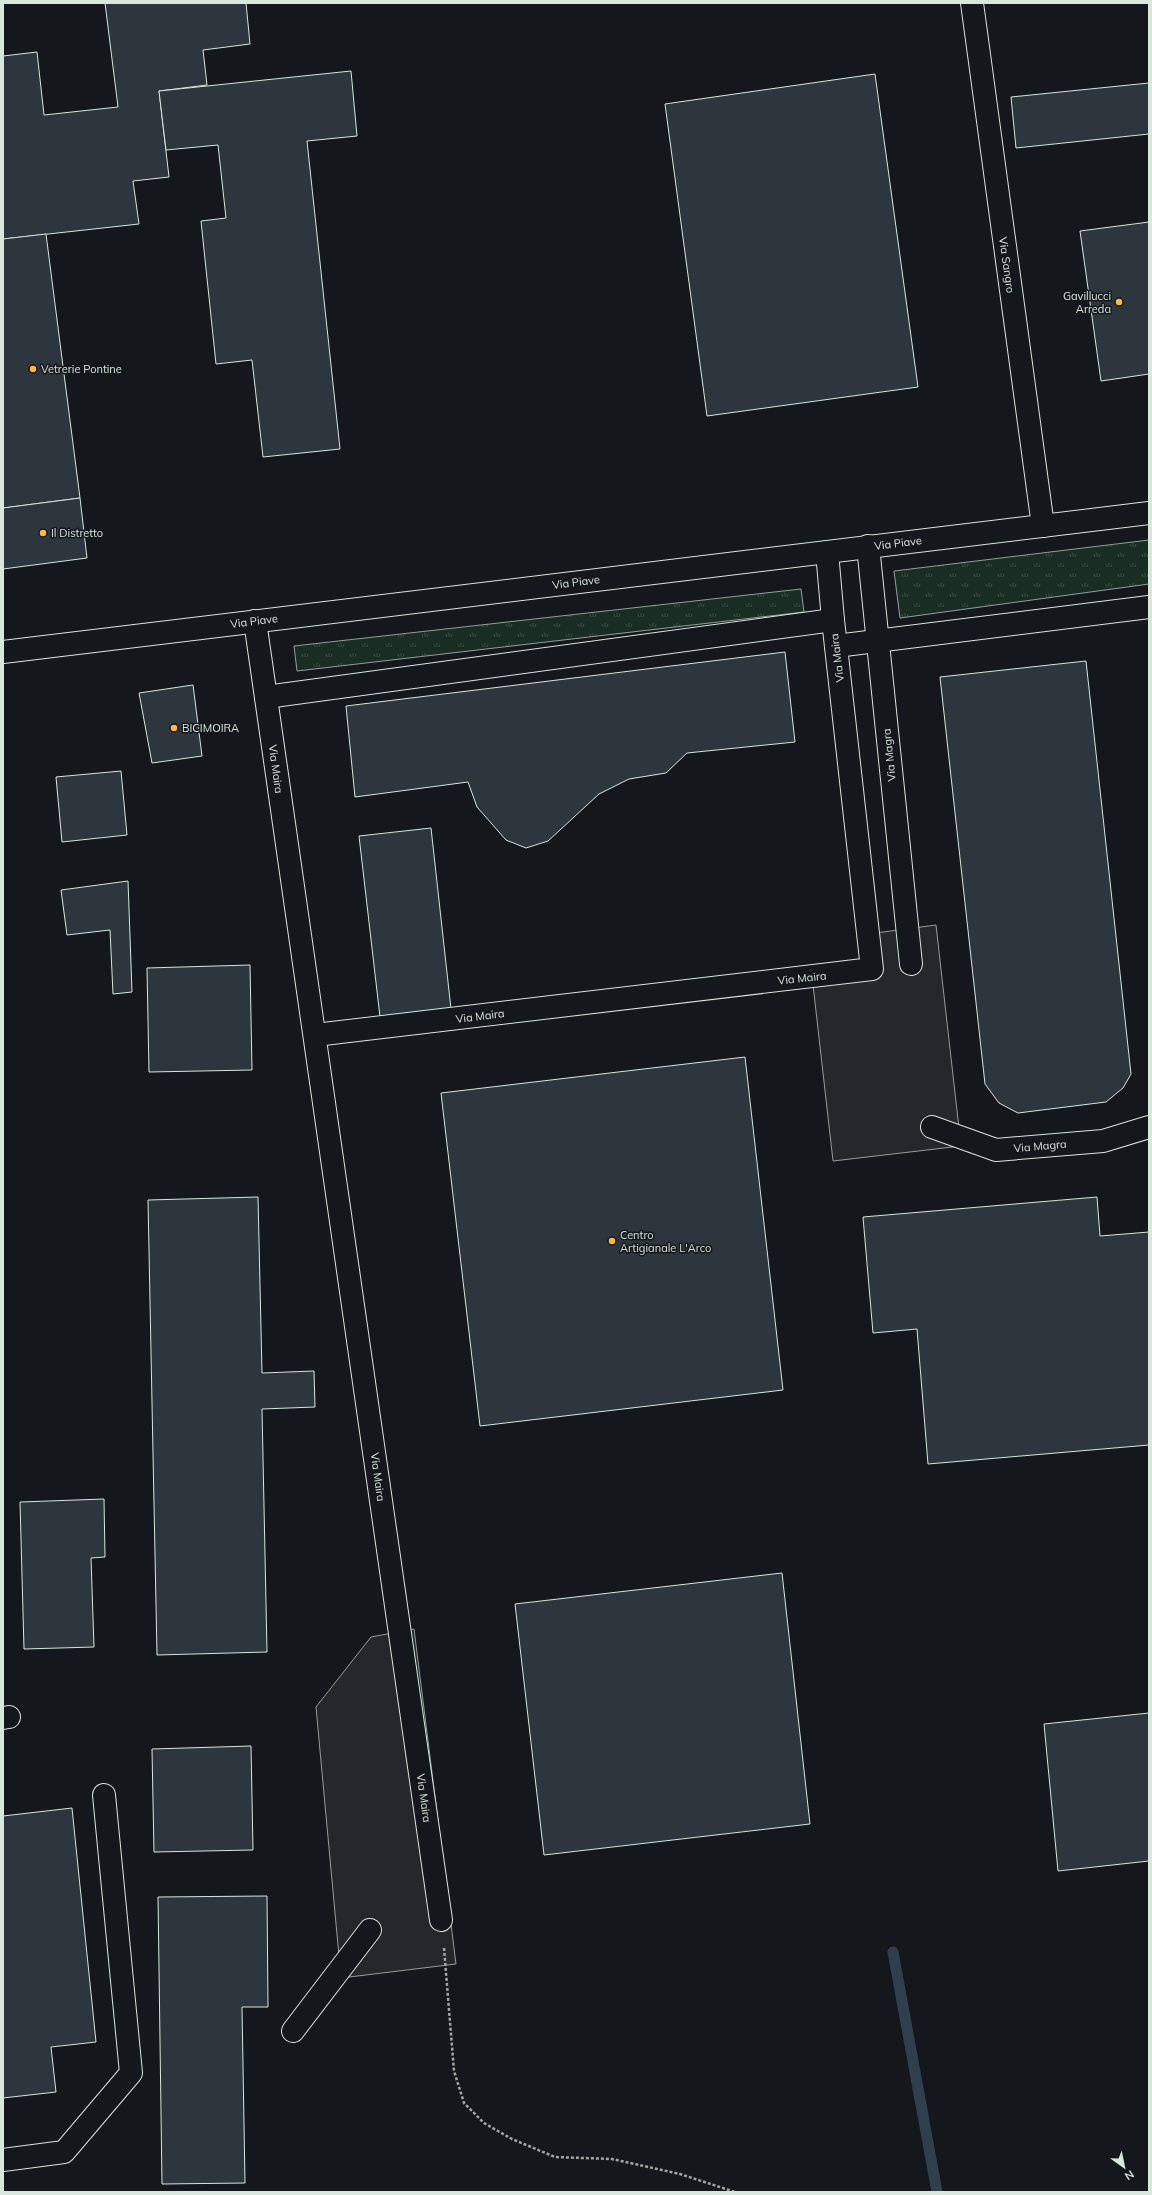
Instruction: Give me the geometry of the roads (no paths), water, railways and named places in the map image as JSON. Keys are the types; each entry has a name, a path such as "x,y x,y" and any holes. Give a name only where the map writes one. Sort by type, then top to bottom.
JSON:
{"street":[{"name":"Via Sangro","path":"972,3 1043,526"},
{"name":"Via Piave","path":"3,652 1149,513"},
{"name":"Via Magra","path":"868,546 911,964"},
{"name":"Via Maira","path":"314,1035 872,969 832,620 827,552"},
{"path":"836,646 1149,606"},
{"path":"266,697 832,620"},
{"name":"Via Maira","path":"255,621 441,1920"},
{"name":"Via Magra","path":"932,1127 996,1150 1103,1140 1149,1127"},
{"path":"3,2160 64,2152 131,2073 104,1795"},
{"path":"293,2031 370,1930"}],"waterway":[{"path":"893,1952 937,2192"}],"place":[{"name":"Gavillucci Arreda","path":"1119,302"},
{"name":"Vetrerie Pontine","path":"33,369"},
{"name":"Il Distretto","path":"43,533"},
{"name":"BICIMOIRA","path":"174,728"},
{"name":"Centro Artigianale L'Arco","path":"612,1241"}]}
